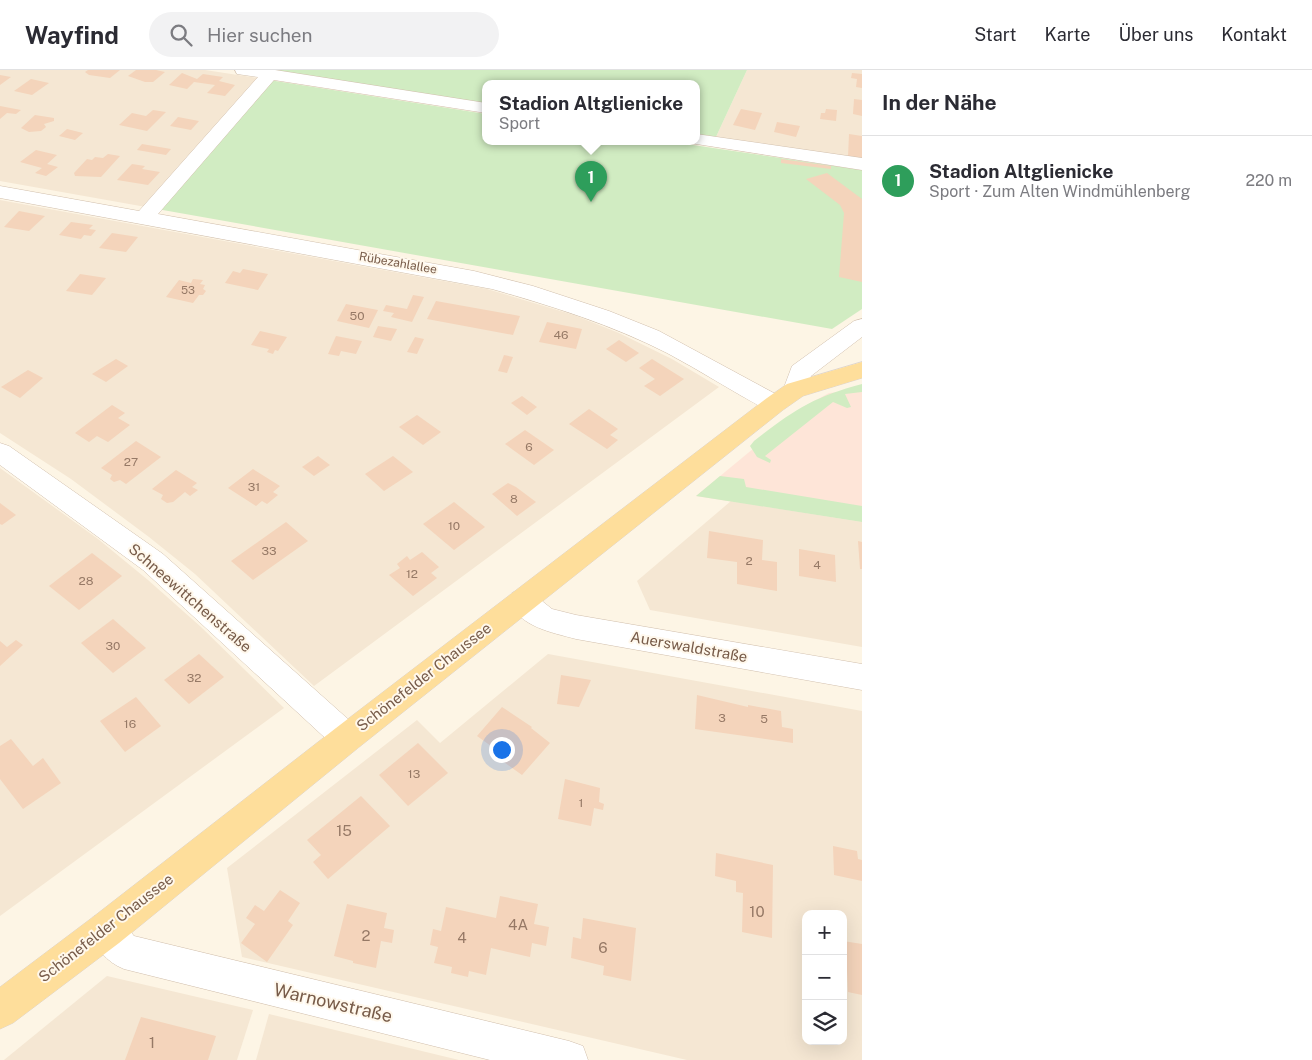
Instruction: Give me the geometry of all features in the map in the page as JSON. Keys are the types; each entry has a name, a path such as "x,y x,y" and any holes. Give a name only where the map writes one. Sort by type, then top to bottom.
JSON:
{"main road":[{"name":"Schönefelder Chaussee","path":"0,1010 106,930 347,738 785,397 862,370"}],"street":[{"path":"243,70 482,107"},
{"path":"144,218 270,74"},
{"path":"700,140 862,164"},
{"name":"Rübezahlallee","path":"0,192 474,277 533,292 608,318 785,397"},
{"path":"785,397 800,372 858,336"},
{"name":"Schneewittchenstraße","path":"0,452 153,562 347,738"},
{"name":"Auerswaldstraße","path":"522,601 543,618 576,627 862,677"},
{"name":"Warnowstraße","path":"106,930 124,951 569,1060"}],"shaded area":[{"path":"0,70 205,70 257,78 146,207 0,181"},
{"path":"747,70 862,70 862,161 715,139"},
{"path":"0,200 487,289 574,315 619,333 672,359 719,387 314,686 195,574 71,479 0,433"},
{"path":"862,390 862,522 696,496 805,406 829,393"},
{"path":"0,468 98,539 148,580 201,627 284,708 0,916"},
{"path":"731,501 862,522 862,647 650,610 637,581"},
{"path":"548,654 862,711 862,1060 687,1060 242,957 227,868 417,720 440,743"},
{"path":"107,976 253,1010 237,1060 4,1060"},
{"path":"269,1014 459,1060 256,1060"}],"green space":[{"path":"254,70 747,70 715,139 700,137 700,80 482,80 482,105"},
{"path":"269,80 482,113 482,145 693,145 862,170 862,309 832,329 157,209"},
{"path":"862,384 862,392 845,394 851,407 847,408 833,402 765,456 771,460 770,463 757,457 750,446 768,430 805,406 830,394"},
{"path":"720,476 744,479 746,487 862,506 862,522 696,496"}],"building":[{"path":"88,70 120,70 110,78 89,75 85,72"},
{"path":"136,70 165,72 153,82 145,82 128,76"},
{"path":"182,73 197,79 203,74 223,77 219,81 235,85 225,96 207,93 215,85 194,82 187,89 169,85"},
{"path":"852,73 862,74 862,88 856,87 857,79 851,78"},
{"path":"0,75 11,77 0,85"},
{"path":"31,79 49,83 32,95 14,91"},
{"path":"854,99 862,100 862,116 853,114"},
{"path":"0,106 21,110 16,114 7,113 0,119"},
{"path":"741,109 762,113 755,130 733,125"},
{"path":"826,109 837,110 836,121 820,119 821,113 825,113"},
{"path":"153,110 166,112 147,131 119,125 132,113 146,116"},
{"path":"35,115 54,118 54,121 44,124 46,127 41,131 29,132 21,128"},
{"path":"178,117 199,121 191,130 170,126"},
{"path":"777,122 800,126 796,137 774,132"},
{"path":"67,129 83,133 75,140 59,136"},
{"path":"849,134 862,136 862,159 848,157"},
{"path":"142,144 171,149 166,155 137,150"},
{"path":"36,150 57,155 47,164 58,167 46,176 35,173 42,168 20,162"},
{"path":"108,154 120,156 101,177 75,176 74,173 87,159 103,158"},
{"path":"781,159 831,166 831,169 781,163"},
{"path":"132,164 145,166 142,169 160,172 148,185 117,180"},
{"path":"827,173 862,199 862,282 839,277 844,213 840,205 806,179"},
{"path":"19,211 45,216 29,231 4,227"},
{"path":"71,222 93,225 89,229 96,230 91,236 84,235 81,239 59,235"},
{"path":"112,233 138,237 126,252 99,248"},
{"path":"243,269 268,274 258,290 225,283 233,271 240,273"},
{"path":"80,274 106,278 92,295 66,291"},
{"path":"193,279 203,280 200,284 205,285 203,289 206,291 203,295 199,295 193,303 166,297 179,280 191,283"},
{"path":"413,295 424,297 412,322 391,317 394,313 383,311 386,305 407,309"},
{"path":"436,301 520,316 513,335 427,319"},
{"path":"346,304 378,310 369,328 337,321"},
{"path":"547,322 582,329 576,349 539,342"},
{"path":"378,326 397,329 391,341 373,337"},
{"path":"260,331 287,337 278,351 275,350 273,354 267,352 269,349 251,345"},
{"path":"336,336 362,341 356,354 341,351 339,356 328,354"},
{"path":"415,337 424,339 417,354 407,352"},
{"path":"619,340 639,353 626,362 606,349"},
{"path":"504,355 513,357 507,373 498,371"},
{"path":"116,359 128,366 106,382 92,374"},
{"path":"652,359 684,379 660,396 644,386 655,379 639,368"},
{"path":"28,370 43,378 20,398 1,387"},
{"path":"522,396 537,407 527,415 511,403"},
{"path":"112,405 125,413 118,418 130,425 108,442 97,436 89,442 75,433"},
{"path":"589,409 618,429 610,435 618,440 607,449 569,424"},
{"path":"417,415 441,432 423,445 399,427"},
{"path":"525,430 554,450 534,465 505,444"},
{"path":"136,441 161,457 126,484 120,480 114,482 110,479 112,475 101,468"},
{"path":"318,456 330,465 314,476 302,467"},
{"path":"393,456 413,472 384,491 365,474"},
{"path":"253,469 280,486 273,492 278,495 267,504 262,501 256,506 228,488"},
{"path":"176,470 197,483 192,487 198,490 190,496 185,492 173,502 167,503 161,499 163,495 152,489"},
{"path":"508,483 536,502 517,516 492,494"},
{"path":"454,502 485,527 454,550 423,524"},
{"path":"0,503 16,515 2,525 0,524"},
{"path":"286,522 308,541 253,580 231,561"},
{"path":"709,531 763,540 762,560 777,562 777,591 737,584 737,562 707,558"},
{"path":"858,541 862,542 862,569 860,569"},
{"path":"799,549 835,555 836,582 799,576"},
{"path":"422,552 439,567 431,573 437,578 413,596 389,575 400,568 397,564 407,556 410,560"},
{"path":"92,553 122,576 79,610 49,586"},
{"path":"113,619 146,648 113,673 81,643"},
{"path":"16,640 23,645 0,666 0,641 7,647"},
{"path":"199,654 224,677 189,704 164,680"},
{"path":"561,675 591,680 579,707 557,704"},
{"path":"697,695 748,707 748,705 781,711 782,727 793,729 793,743 695,729"},
{"path":"136,697 161,726 125,752 100,721"},
{"path":"502,707 532,727 550,743 522,775 501,760 505,756 477,736"},
{"path":"11,739 33,766 43,758 61,783 23,809 0,779 0,746"},
{"path":"418,743 448,773 408,806 379,775"},
{"path":"565,779 600,788 599,802 604,804 603,810 594,808 591,826 558,819"},
{"path":"361,796 390,826 328,879 313,862 321,855 307,840"},
{"path":"833,846 857,851 858,859 862,860 862,881 834,875"},
{"path":"716,853 773,865 772,938 742,932 743,893 736,892 736,881 715,876"},
{"path":"280,890 300,903 288,921 293,925 267,962 241,943 255,924 246,918 255,905 264,911"},
{"path":"500,896 538,904 534,924 549,927 546,946 532,943 530,957 491,948 486,975 469,971 468,977 451,973 452,967 434,963 438,947 430,945 433,929 441,931 446,907 496,918"},
{"path":"347,904 387,913 384,928 394,930 392,943 381,941 376,968 353,963 353,961 334,956"},
{"path":"583,918 636,928 631,981 603,975 604,966 571,958 573,937 581,939"},
{"path":"847,942 862,944 862,995 848,992"},
{"path":"141,1017 216,1036 208,1060 125,1060"}],"place":[{"name":"Stadion Altglienicke","path":"591,202"}]}
